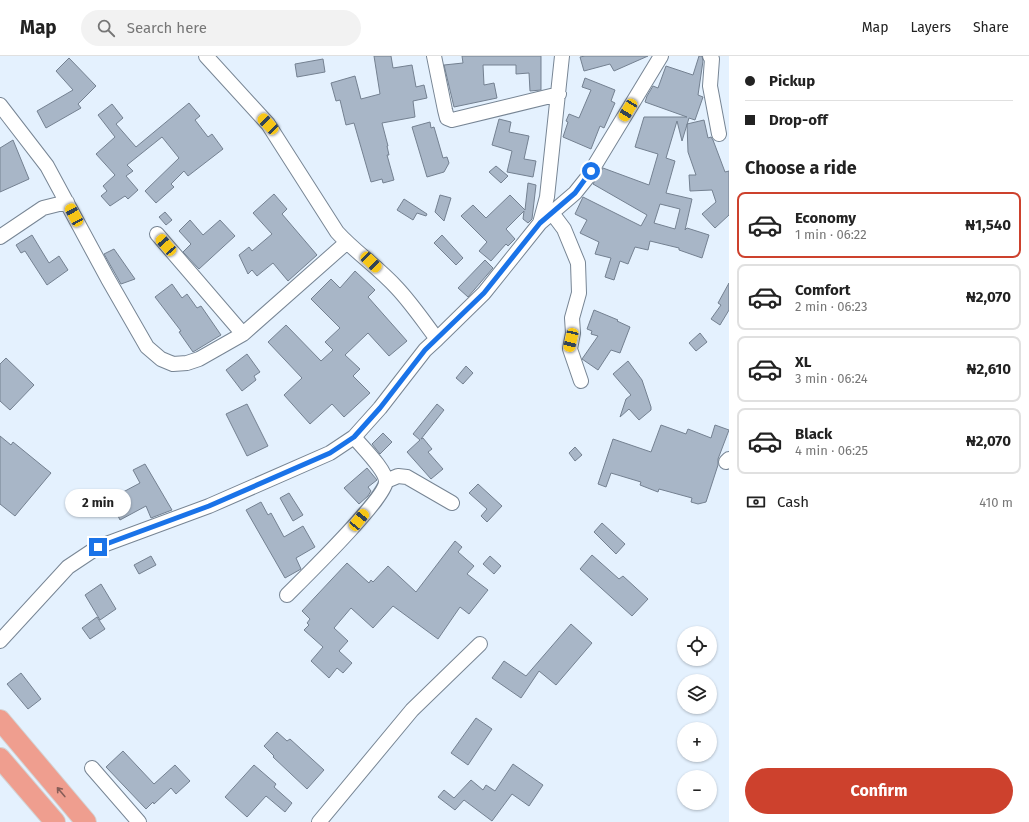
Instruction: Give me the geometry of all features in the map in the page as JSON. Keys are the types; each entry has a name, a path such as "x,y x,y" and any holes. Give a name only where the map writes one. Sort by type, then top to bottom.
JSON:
{"highway":[{"path":"0,720 86,822"},
{"path":"0,758 55,822"}],"street":[{"path":"206,56 268,124 337,232 346,243 371,262 398,288 437,339"},
{"path":"434,56 447,118 452,120 559,94"},
{"path":"540,223 547,197 562,56"},
{"path":"0,642 68,567 98,547 209,506 330,453 354,437 380,408 425,350 484,293 540,223 575,193 587,178 661,56"},
{"path":"710,56 712,59 710,86 719,134"},
{"path":"0,105 48,166 108,279 147,347 161,359 173,364 193,361 243,334 346,243"},
{"path":"0,236 43,208 67,202"},
{"path":"552,213 564,229 578,263 579,293 572,318 570,349 581,381"},
{"path":"157,234 243,334"},
{"path":"287,595 359,520 384,490 386,481 382,471 354,437"},
{"path":"386,481 398,476 407,477 452,503"},
{"path":"319,822 412,710 480,644"},
{"path":"92,768 139,822"}],"building":[{"path":"374,56 391,56 393,68 412,65 416,87 424,85 427,98 413,101 415,117 382,123 388,146 389,155 387,155 394,180 383,183 382,179 371,182 354,123 346,125 340,100 336,101 331,83 355,76 361,99 380,94"},
{"path":"462,56 541,56 541,90 530,91 529,73 516,74 516,65 483,65 484,85 494,83 497,98 454,107 444,65 463,63"},
{"path":"648,56 614,71 610,64 584,71 580,57"},
{"path":"699,56 702,56 703,61 698,95 703,97 695,120 689,118 682,141 677,121 666,158 675,161 666,193 692,199 685,230 687,228 709,235 702,258 679,250 679,248 650,241 648,250 635,247 628,264 620,261 614,280 605,277 611,258 595,254 599,242 580,233 587,220 575,214 583,197 641,226 647,215 593,184 603,168 649,185 658,154 635,147 644,117 687,117 645,102 647,96 653,86 658,88 666,66 693,75","holes":["660,204 680,209 675,229 654,223"]},
{"path":"69,58 96,86 78,104 81,108 46,128 37,111 73,90 56,71"},
{"path":"323,59 325,72 297,77 295,64"},
{"path":"585,78 615,90 611,101 615,103 604,128 600,126 591,149 563,137 569,114 579,118 591,90 582,87"},
{"path":"189,103 200,116 195,120 208,137 212,134 223,149 188,176 184,171 171,184 174,187 156,203 145,191 179,158 162,137 127,165 133,171 126,176 138,190 128,199 125,196 110,206 101,196 107,191 103,186 115,175 96,154 115,137 98,115 112,104 123,118 116,124 136,147"},
{"path":"499,119 511,122 509,132 529,136 524,159 536,161 533,177 507,172 512,151 492,145"},
{"path":"704,120 708,138 711,137 713,140 725,172 729,171 729,215 715,228 702,214 716,202 712,190 690,191 689,175 696,175 688,152 687,124"},
{"path":"430,122 431,128 434,127 443,158 447,157 449,163 444,172 427,177 412,127"},
{"path":"13,140 29,179 0,192 0,148"},
{"path":"496,166 508,176 501,183 489,172"},
{"path":"528,183 536,185 532,219 528,223 523,219 524,211 506,229 515,239 508,246 506,244 491,261 479,251 487,242 461,216 473,205 486,218 510,195 525,210"},
{"path":"274,194 287,209 282,214 317,255 288,281 273,263 257,276 252,270 248,274 239,255 249,247 252,251 272,234 253,213"},
{"path":"440,195 451,198 444,221 435,212"},
{"path":"404,199 427,214 426,216 417,213 413,220 397,210"},
{"path":"165,212 172,220 166,225 159,217"},
{"path":"190,220 203,235 220,220 235,236 199,269 183,252 191,244 179,231"},
{"path":"32,235 49,263 59,256 68,270 47,285 25,251 21,253 16,245"},
{"path":"442,235 463,258 456,265 434,243"},
{"path":"114,249 135,279 121,284 104,254"},
{"path":"485,260 493,268 468,297 458,288"},
{"path":"355,271 375,290 368,297 407,341 389,356 368,333 345,355 360,369 353,376 370,393 344,417 332,404 310,424 284,395 302,378 268,342 286,325 321,361 333,350 325,342 340,328 311,299 331,279 340,288"},
{"path":"729,283 729,310 720,325 711,319 721,305 718,303"},
{"path":"172,284 182,298 187,294 197,308 201,306 221,335 193,352 179,332 181,331 155,297"},
{"path":"594,310 618,320 617,321 630,327 620,353 611,350 598,370 582,359 598,336 591,334 592,331 587,329"},
{"path":"700,333 707,342 696,351 689,343"},
{"path":"247,354 260,372 254,376 256,380 242,391 226,370"},
{"path":"6,358 34,385 10,410 0,401 0,364"},
{"path":"628,361 642,380 651,407 651,410 639,420 629,409 620,417 626,399 631,395 613,374"},
{"path":"466,366 473,373 463,384 456,378"},
{"path":"247,404 268,446 247,456 226,414"},
{"path":"437,404 444,410 421,439 423,438 432,449 428,452 443,469 431,479 407,452 420,440 413,434"},
{"path":"661,425 686,434 688,429 711,438 715,425 729,430 718,459 718,465 706,502 698,504 691,502 692,498 659,489 658,492 640,485 641,482 611,473 606,487 598,484 613,439 651,452"},
{"path":"383,433 392,442 380,454 372,444"},
{"path":"0,436 11,445 13,442 51,473 15,516 0,504"},
{"path":"575,447 582,455 575,461 569,453"},
{"path":"145,464 172,510 151,518 146,506 120,520 110,499 140,483 133,470"},
{"path":"367,468 377,480 368,487 371,491 359,504 344,488"},
{"path":"478,484 502,506 487,522 481,516 487,509 469,493"},
{"path":"289,493 303,515 293,521 280,498"},
{"path":"261,502 268,515 271,513 284,537 303,526 315,547 296,558 301,569 285,578 246,510"},
{"path":"602,523 625,544 616,554 594,532"},
{"path":"455,541 462,547 458,552 474,566 467,574 488,590 469,614 460,607 438,639 393,606 373,628 351,608 334,628 348,641 339,651 352,663 343,673 337,668 329,678 311,661 323,647 304,630 309,625 307,623 310,619 302,611 347,563 369,583 371,580 373,582 388,566 416,592"},
{"path":"592,555 619,579 623,576 648,599 632,616 580,569"},
{"path":"151,556 156,565 139,574 134,565"},
{"path":"490,556 501,566 494,574 483,564"},
{"path":"101,584 116,609 100,620 85,595"},
{"path":"97,617 105,629 90,639 82,628"},
{"path":"571,624 592,643 556,685 539,671 521,698 492,678 504,661 526,676"},
{"path":"21,673 41,699 28,709 7,684"},
{"path":"476,718 492,729 468,765 451,753"},
{"path":"277,732 287,741 290,739 324,770 307,789 273,757 274,756 264,746"},
{"path":"123,751 154,784 175,765 190,781 176,794 171,788 154,804 153,802 146,809 106,767"},
{"path":"513,764 543,785 529,806 512,794 492,821 464,800 455,810 438,797 444,790 454,798 471,780 483,790 486,785 495,791"},
{"path":"254,765 276,784 274,787 292,803 285,812 266,796 247,817 225,797"}],"route":[{"path":"98,547 209,506 330,453 354,437 380,408 425,350 484,293 540,223 575,193 591,171"}]}
